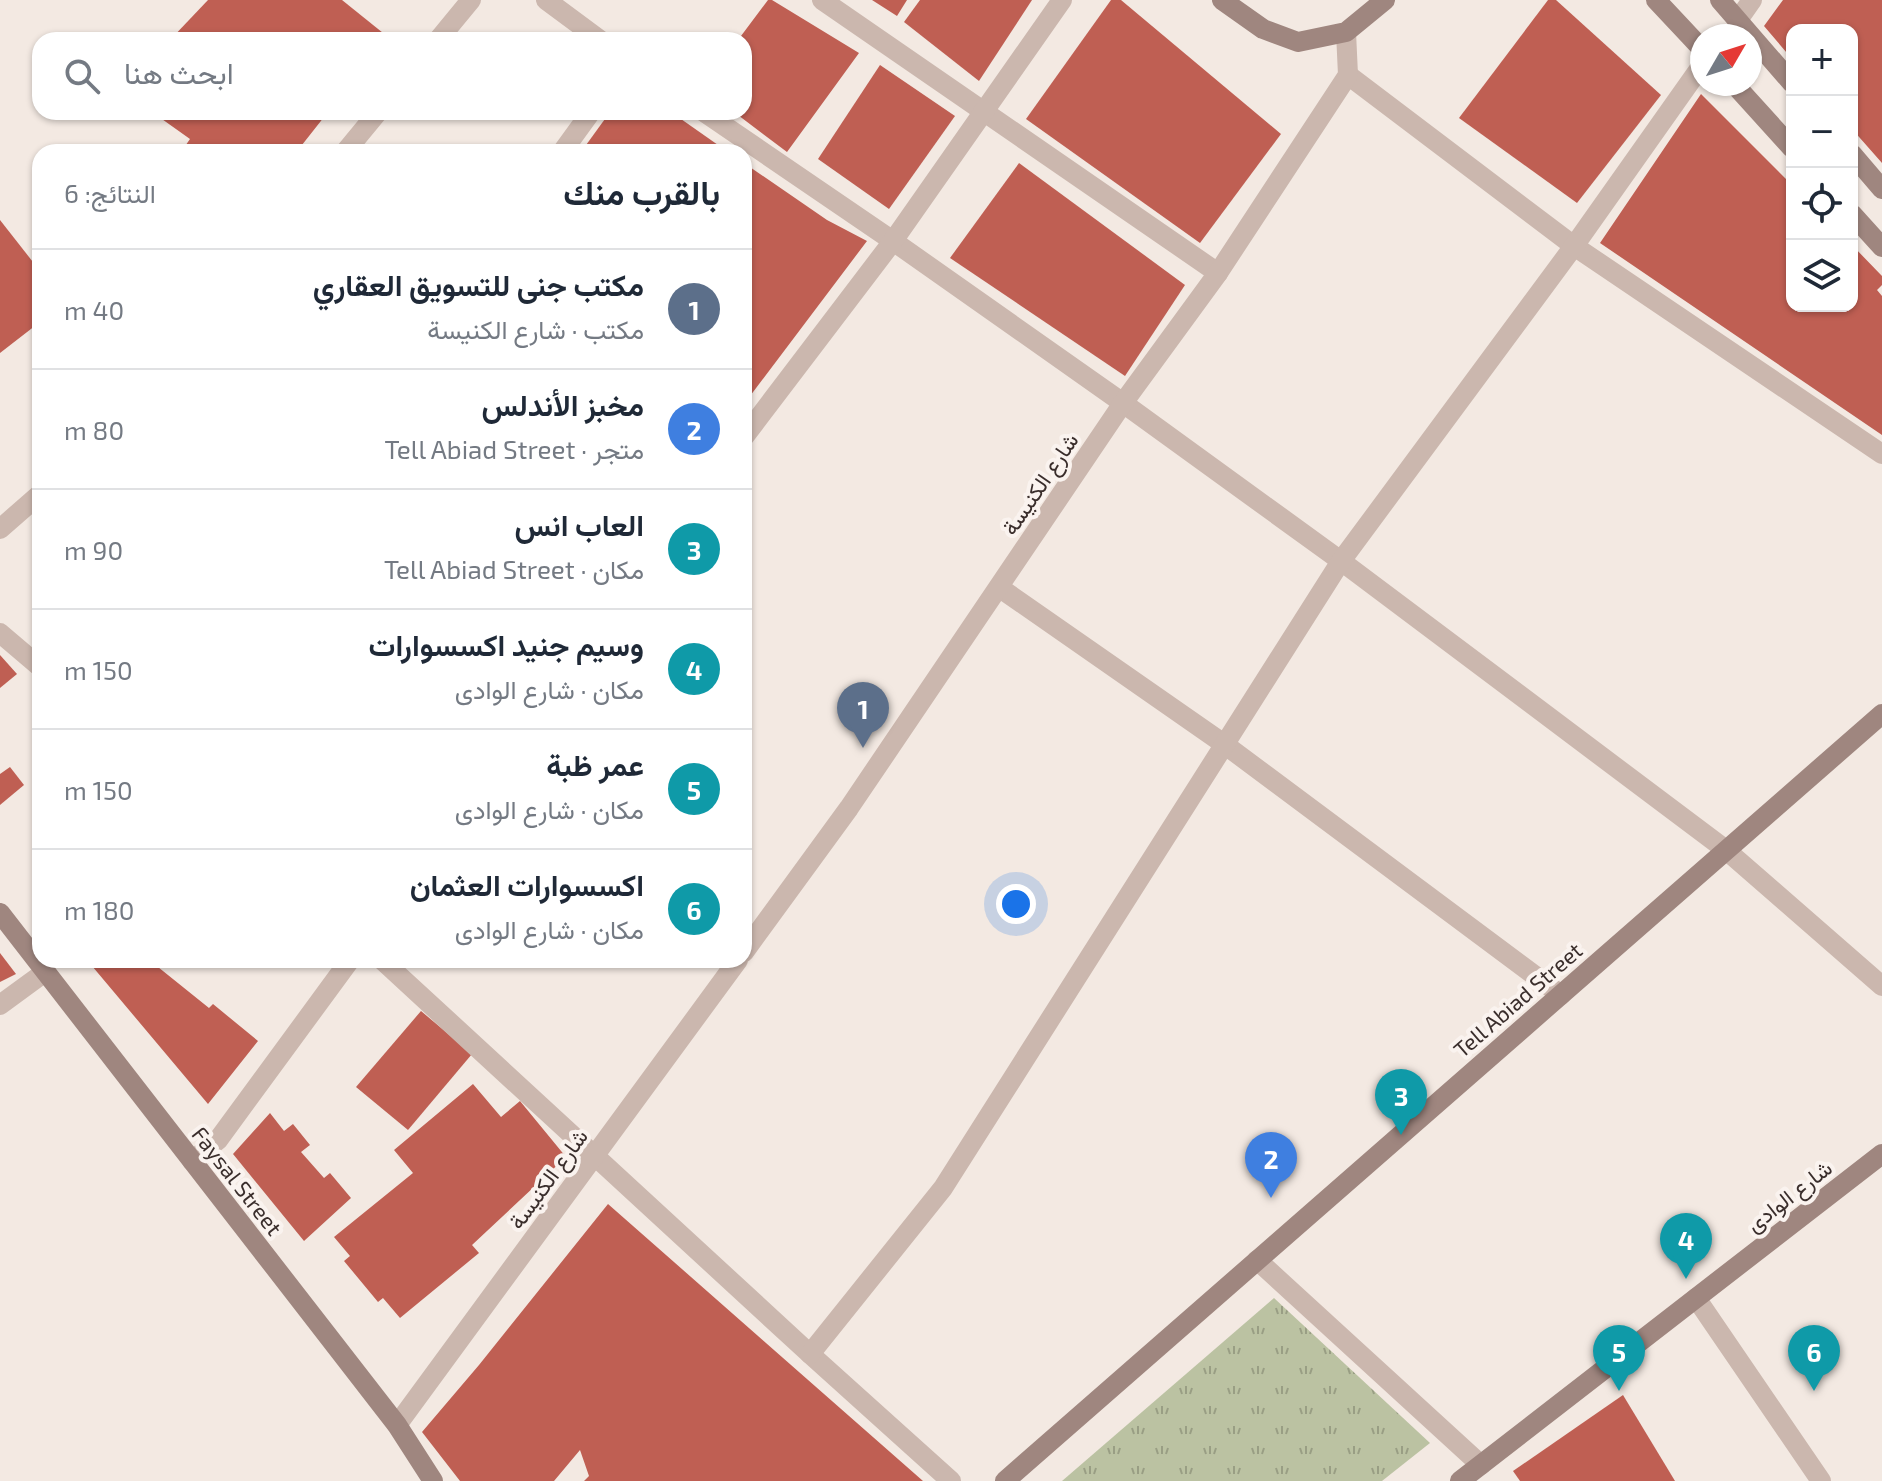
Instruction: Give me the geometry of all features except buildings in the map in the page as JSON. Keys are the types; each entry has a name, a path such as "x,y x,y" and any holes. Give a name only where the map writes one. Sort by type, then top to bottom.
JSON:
{"main road":[{"path":"1222,0 1263,29 1298,42 1346,32 1385,0"},
{"path":"1656,0 1690,36"},
{"path":"1720,0 1786,76"},
{"path":"1745,96 1786,141"},
{"path":"1858,161 1882,189"},
{"path":"1858,221 1882,247"},
{"name":"Tell Abiad Street","path":"1005,1481 1882,714"},
{"name":"Faysal Street","path":"0,913 32,955"},
{"name":"Faysal Street","path":"42,968 397,1425 433,1481"},
{"name":"شارع الوادى","path":"1460,1481 1882,1154"}],"street":[{"path":"445,32 471,0"},
{"path":"546,0 589,32"},
{"path":"822,0 1218,273"},
{"path":"752,426 893,241 1062,0"},
{"path":"1738,20 1752,0"},
{"path":"1346,32 1348,75 1574,246 1882,454"},
{"name":"شارع الكنيسة","path":"752,941 849,808 1123,403 1218,273 1348,75"},
{"path":"810,1354 943,1188 1341,561 1574,246 1690,82"},
{"path":"352,144 371,120"},
{"path":"568,144 585,120"},
{"path":"716,120 751,144"},
{"path":"752,145 1123,403 1341,561 1726,850 1882,986"},
{"path":"0,529 32,501"},
{"path":"1000,588 1224,744 1561,995"},
{"path":"0,633 32,660"},
{"path":"192,1161 218,1140 344,968"},
{"path":"391,968 951,1481"},
{"name":"شارع الكنيسة","path":"397,1425 732,968"},
{"path":"0,1005 45,972"},
{"path":"1257,1260 1481,1465"},
{"path":"1696,1298 1821,1481"}],"green space":[{"path":"1274,1298 1430,1443 1382,1481 1062,1481"}],"place":[{"name":"مكتب جنى للتسويق العقاري","path":"863,748"},
{"name":"العاب انس","path":"1401,1135"},
{"name":"مخبز الأندلس","path":"1271,1198"},
{"name":"وسيم جنيد اكسسوارات","path":"1686,1279"},
{"name":"عمر ظبة","path":"1619,1391"},
{"name":"اكسسوارات العثمان","path":"1814,1391"}]}
